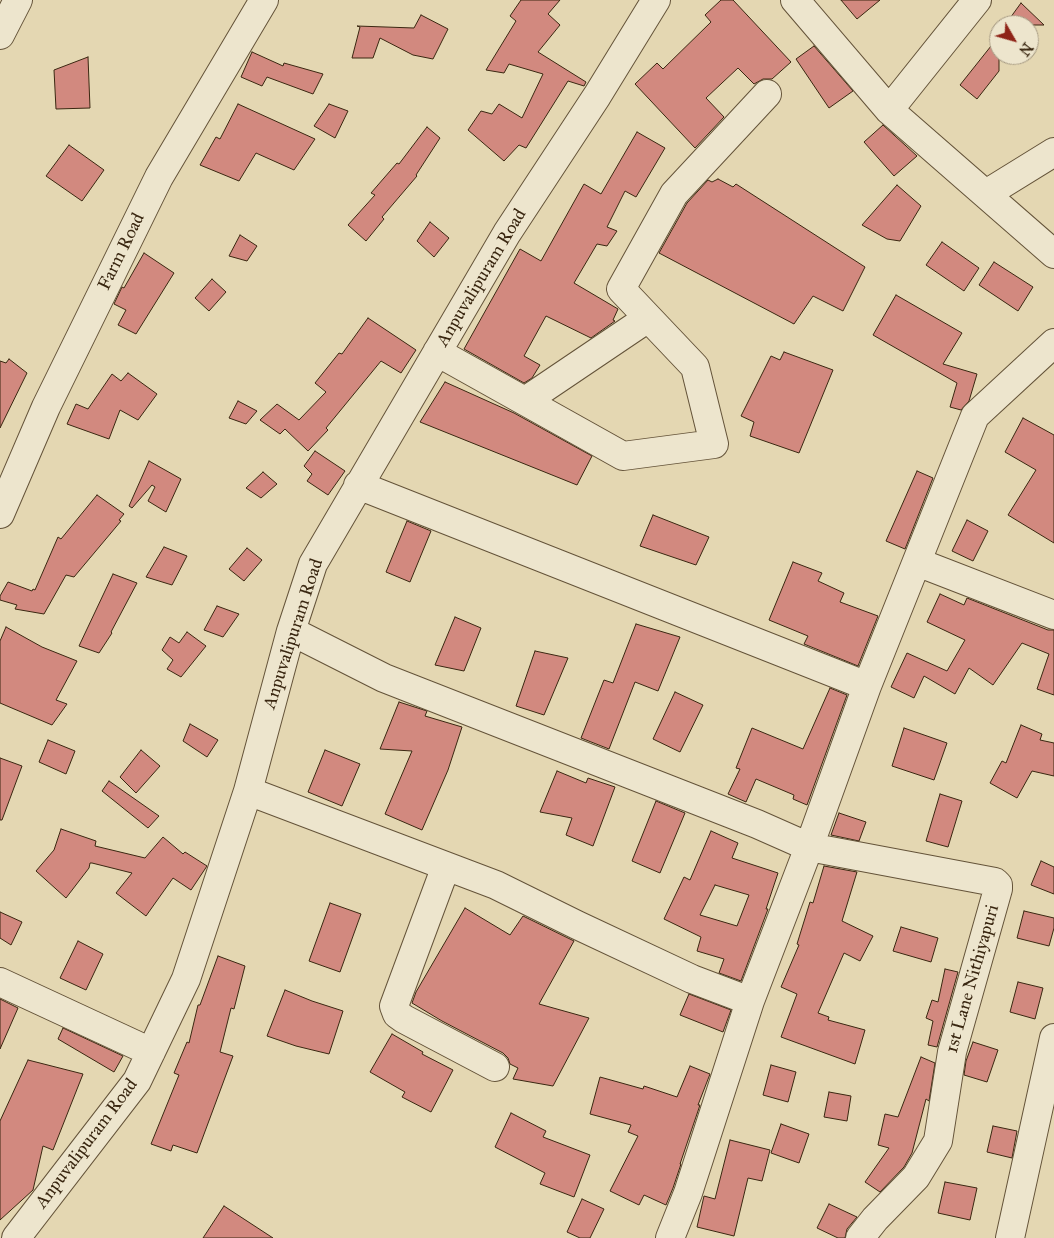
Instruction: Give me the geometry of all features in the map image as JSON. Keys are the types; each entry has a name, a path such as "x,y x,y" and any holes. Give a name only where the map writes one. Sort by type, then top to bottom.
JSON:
{"street":[{"path":"0,35 18,0"},
{"name":"Farm Road","path":"0,514 46,407 159,177 264,0"},
{"name":"Anpuvalipuram Road","path":"16,1238 137,1081 186,979 248,791 291,630 312,564 507,233 597,96 656,0"},
{"path":"795,0 889,110 1054,254"},
{"path":"889,110 977,0"},
{"path":"437,352 623,456 714,444 695,367 621,289 674,194 767,94"},
{"path":"986,194 1054,152"},
{"path":"525,401 648,318"},
{"path":"670,1238 688,1193 750,1001 809,847 867,686 975,416 1054,343"},
{"path":"358,485 867,686"},
{"path":"916,562 1054,615"},
{"path":"291,630 384,678 757,824 809,847"},
{"path":"248,791 496,885 692,979 750,1001"},
{"name":"1st Lane Nithiyapuri","path":"809,847 995,882 998,885 952,1052 938,1141 916,1177 875,1219 860,1238"},
{"path":"446,866 394,1006 397,1014 404,1019 495,1067"},
{"path":"0,982 151,1052"},
{"path":"1010,1238 1054,1038"}],"building":[{"path":"521,0 560,0 548,14 560,25 538,52 586,82 584,86 568,81 526,148 519,145 504,161 468,130 481,111 492,114 499,104 522,118 543,74 509,64 504,73 486,70 516,21 510,16"},
{"path":"721,0 733,0 791,62 772,79 763,79 754,84 738,68 706,98 724,117 695,148 635,84 657,63 663,69 711,22 705,15"},
{"path":"841,0 880,0 857,19"},
{"path":"1021,3 1034,15 1012,15"},
{"path":"421,15 448,29 433,59 413,55 380,38 373,58 352,58 360,27 357,26 414,28"},
{"path":"814,46 853,91 829,108 796,59"},
{"path":"989,49 989,65 999,65 999,71 977,99 960,85"},
{"path":"252,52 283,66 284,63 323,74 313,94 267,77 262,86 241,77"},
{"path":"88,57 90,108 56,109 54,70"},
{"path":"238,104 315,139 294,170 256,153 239,181 200,165 216,137 220,139"},
{"path":"329,104 348,111 335,138 314,126"},
{"path":"883,125 917,156 894,176 864,142"},
{"path":"427,127 440,138 417,176 382,217 384,219 366,241 348,225 375,195 371,193 397,163 399,164"},
{"path":"637,132 665,148 636,197 625,191 607,227 617,231 607,246 597,244 574,283 618,309 613,320 615,321 591,338 546,316 524,356 540,365 532,378 524,383 464,349 520,249 541,261 584,184 601,194"},
{"path":"69,145 104,170 82,201 46,176"},
{"path":"718,179 733,187 736,184 865,267 843,311 813,296 794,324 659,253 687,203 708,180 712,182"},
{"path":"897,185 921,206 900,241 887,239 862,225"},
{"path":"430,222 449,238 434,257 417,241"},
{"path":"240,235 257,246 247,261 229,256"},
{"path":"942,242 979,268 964,291 926,265"},
{"path":"144,253 174,273 136,334 118,325 126,310 114,304 122,287 124,288"},
{"path":"994,262 1033,287 1018,311 979,285"},
{"path":"212,279 226,292 209,311 195,298"},
{"path":"896,295 962,333 943,364 977,374 969,401 961,410 950,407 957,383 873,335"},
{"path":"368,318 416,350 401,373 381,361 326,428 328,430 308,451 285,429 280,434 260,420 277,404 299,420 326,392 315,383 339,353 342,354"},
{"path":"784,352 833,370 799,453 750,436 754,422 741,416 771,356 780,360"},
{"path":"9,359 27,373 0,428 0,361 6,363"},
{"path":"128,373 157,394 138,420 120,410 109,439 67,424 76,404 88,409 112,374 121,381"},
{"path":"445,382 514,413 592,456 577,485 420,422"},
{"path":"238,401 257,411 246,424 229,418"},
{"path":"1023,418 1054,435 1054,543 1008,515 1036,470 1005,452"},
{"path":"315,451 345,471 328,495 307,481 312,474 304,466"},
{"path":"149,461 181,479 166,512 148,501 155,487 152,485 132,508 129,506"},
{"path":"917,471 933,478 905,549 886,541"},
{"path":"263,472 277,484 261,498 246,488"},
{"path":"97,495 124,514 119,520 121,521 74,577 66,575 44,614 15,609 17,605 0,600 0,596 8,582 32,591 33,589 35,590 58,537 61,539"},
{"path":"653,515 709,537 696,565 640,546"},
{"path":"967,520 988,531 973,561 952,551"},
{"path":"407,521 431,531 410,582 386,572"},
{"path":"164,547 187,556 172,585 146,577"},
{"path":"247,548 262,560 244,581 229,569"},
{"path":"793,562 822,573 818,581 844,593 840,602 878,616 858,666 804,644 808,636 769,620"},
{"path":"113,574 137,583 112,633 99,653 79,646"},
{"path":"940,594 964,605 967,598 1048,630 1054,630 1054,695 1037,689 1049,654 1022,643 993,685 969,668 955,694 924,676 914,698 891,687 907,653 947,671 965,640 927,622"},
{"path":"217,606 239,614 223,637 204,630"},
{"path":"455,617 481,628 464,671 435,665"},
{"path":"636,624 680,637 658,691 635,682 609,749 581,738 604,680 613,683"},
{"path":"6,627 42,647 77,661 56,700 67,704 52,725 0,703 0,641"},
{"path":"187,632 206,646 181,677 167,669 173,660 162,650 170,637 179,643"},
{"path":"535,651 568,658 544,715 516,706"},
{"path":"830,688 847,695 807,805 793,799 794,795 756,779 746,802 728,794 740,769 736,768 752,728 803,749"},
{"path":"675,692 703,705 680,752 653,739"},
{"path":"399,702 427,711 425,716 462,727 448,770 422,830 385,814 412,751 380,749"},
{"path":"190,724 218,740 207,757 183,741"},
{"path":"1021,725 1042,734 1040,740 1054,743 1054,776 1032,771 1017,798 990,783 1002,761 1006,763"},
{"path":"904,728 947,743 934,780 892,766"},
{"path":"48,740 75,751 66,774 39,762"},
{"path":"141,750 160,766 136,793 120,777"},
{"path":"325,750 360,764 342,806 308,792"},
{"path":"0,758 22,766 2,820 0,820"},
{"path":"557,771 586,783 588,778 615,787 593,846 566,835 572,818 540,812"},
{"path":"109,781 159,816 148,828 102,791"},
{"path":"940,794 962,801 948,847 926,841"},
{"path":"656,801 685,813 660,873 632,861"},
{"path":"839,813 866,822 859,841 831,835"},
{"path":"61,829 96,841 95,846 145,858 163,837 183,854 185,852 207,866 191,890 173,878 146,916 116,893 132,873 92,863 90,863 89,868 66,898 36,871 54,850"},
{"path":"711,831 738,843 732,858 778,873 766,909 768,909 741,981 719,973 724,959 697,951 701,937 664,919 684,877 690,880","holes":["715,885 749,895 737,926 700,915"]},
{"path":"1041,861 1054,867 1054,894 1031,885"},
{"path":"824,866 857,872 842,921 873,936 860,961 844,953 818,1013 829,1017 828,1020 865,1030 855,1064 781,1037 797,994 781,987 799,945 797,944 810,902 813,903"},
{"path":"330,903 361,914 340,972 309,961"},
{"path":"465,908 510,935 523,916 574,941 539,1004 589,1018 553,1086 513,1079 518,1068 510,1064 508,1058 503,1053 412,1003 416,992"},
{"path":"1024,911 1054,918 1054,928 1049,946 1017,938"},
{"path":"0,912 22,922 11,945 0,938"},
{"path":"901,927 938,938 931,962 893,951"},
{"path":"78,941 103,954 86,990 60,978"},
{"path":"218,956 245,966 234,1009 231,1008 220,1052 233,1056 197,1153 173,1145 171,1151 151,1144 179,1075 174,1073 187,1042 189,1043 198,1005 200,1005"},
{"path":"945,969 958,972 937,1047 928,1045 933,1021 926,1018 932,1000 938,1002"},
{"path":"1018,982 1043,988 1035,1019 1010,1012"},
{"path":"285,990 343,1011 329,1054 296,1046 267,1036"},
{"path":"689,994 731,1010 723,1032 680,1015"},
{"path":"0,999 18,1008 0,1049"},
{"path":"63,1028 123,1056 114,1072 58,1039"},
{"path":"392,1034 423,1052 422,1054 453,1070 431,1112 402,1097 405,1092 370,1072"},
{"path":"973,1042 998,1050 987,1082 964,1075 966,1061"},
{"path":"921,1057 935,1063 929,1101 926,1099 912,1153 904,1167 880,1192 865,1182 889,1148 878,1145 885,1114 898,1117"},
{"path":"28,1060 83,1074 53,1150 43,1146 33,1190 0,1220 0,1121"},
{"path":"771,1065 796,1072 788,1102 763,1095"},
{"path":"690,1066 710,1074 698,1105 700,1105 666,1205 644,1195 639,1205 610,1191 638,1136 628,1132 631,1125 590,1114 600,1077 643,1089 644,1086 677,1097"},
{"path":"829,1092 851,1096 847,1121 824,1117"},
{"path":"511,1113 546,1131 543,1137 590,1155 574,1197 540,1184 545,1173 495,1147"},
{"path":"781,1124 809,1134 799,1163 771,1153"},
{"path":"993,1126 1017,1131 1012,1158 987,1152"},
{"path":"730,1140 770,1150 762,1181 748,1178 734,1236 697,1227 704,1196 715,1199"},
{"path":"945,1182 977,1188 970,1220 938,1213"},
{"path":"582,1199 604,1209 590,1238 580,1238 567,1232"},
{"path":"829,1204 857,1217 847,1229 845,1238 838,1238 817,1228"},
{"path":"224,1206 273,1238 203,1238"}]}
